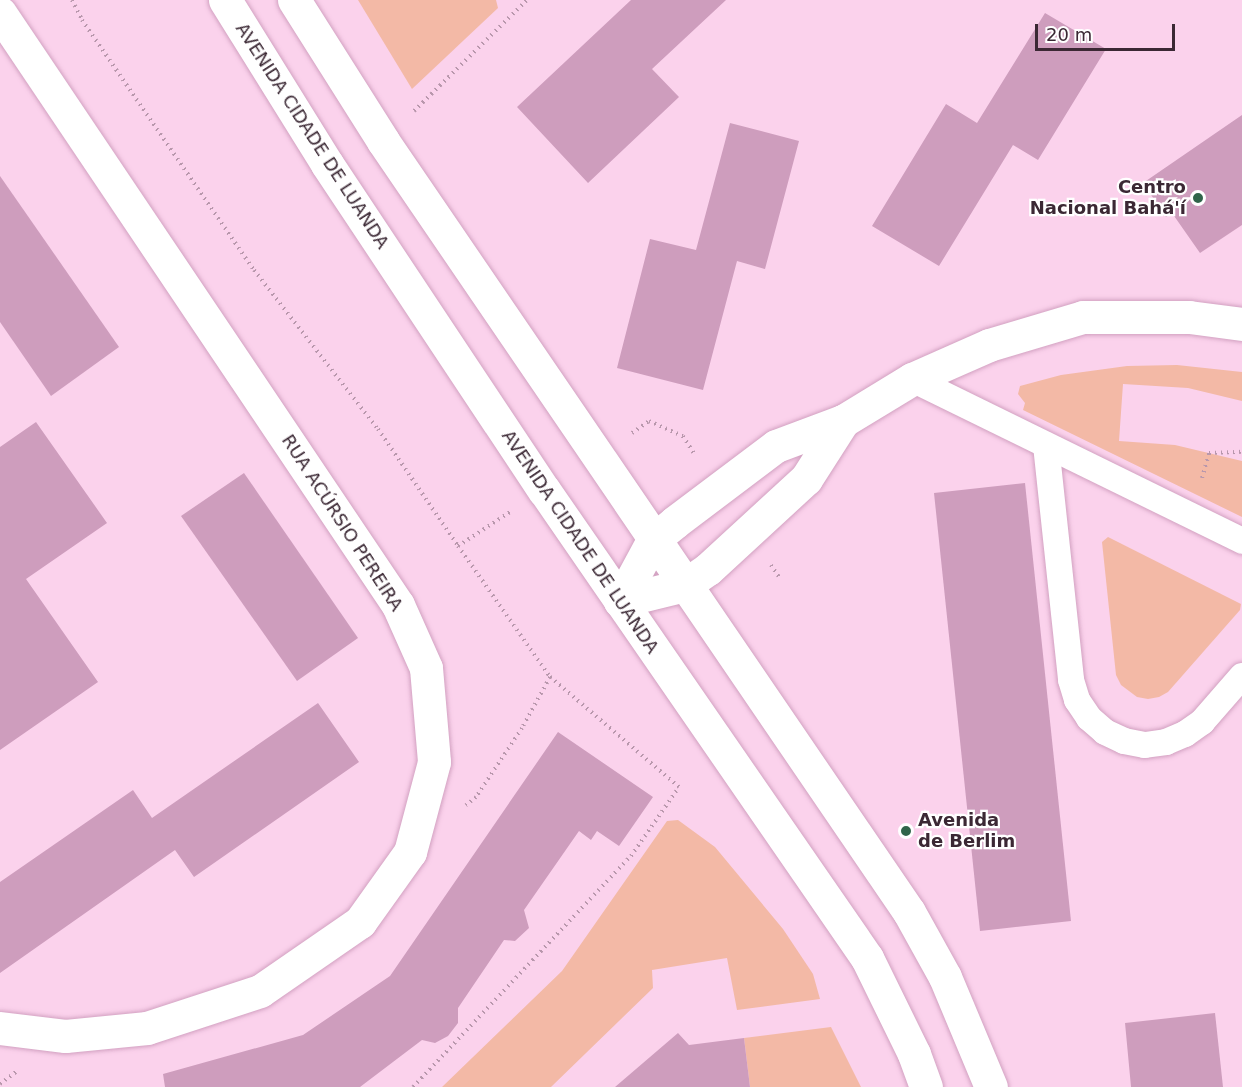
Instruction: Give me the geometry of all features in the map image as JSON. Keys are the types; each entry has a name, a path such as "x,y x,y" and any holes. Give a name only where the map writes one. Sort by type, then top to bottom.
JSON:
{"main road":[{"name":"AVENIDA CIDADE DE LUANDA","path":"225,0 334,174 621,601 867,958 914,1054 927,1087"},
{"path":"294,0 383,141 909,912 945,977 991,1087"},
{"name":"RUA ACÚRSIO PEREIRA","path":"0,13 398,605 426,668 434,762 410,852 360,922 260,991 147,1028 65,1036 0,1028"},
{"path":"621,601 654,540 776,446 843,421 912,379 989,345 1083,317 1189,316 1242,324"},
{"path":"621,601 685,585 708,569 806,479 843,421"}],"lane":[{"path":"912,379 1242,541"},
{"path":"1046,445 1071,680 1077,700 1089,718 1105,732 1124,741 1145,745 1166,742 1185,734 1202,722 1242,676"}],"path":[{"path":"421,104 526,0"},
{"path":"1200,485 1209,453 1242,452"},
{"path":"413,1087 631,856 679,787 550,677 458,546"},
{"path":"522,728 550,677"}],"shaded area":[{"path":"358,0 496,0 498,8 412,89"},
{"path":"1177,365 1242,372 1242,401 1188,388 1123,384 1119,441 1175,445 1242,461 1242,517 1023,410 1025,403 1018,394 1020,386 1061,375 1127,366"},
{"path":"1108,537 1241,604 1240,610 1168,692 1159,697 1148,699 1137,697 1121,685 1116,675 1102,542"},
{"path":"678,820 715,847 783,929 813,974 820,999 737,1010 727,958 652,970 653,988 551,1087 442,1087 562,971 667,821"},
{"path":"831,1027 861,1087 750,1087 744,1038"}],"building":[{"path":"631,0 726,0 652,69 679,97 588,183 517,107"},
{"path":"1045,13 1106,49 1038,160 1013,145 939,266 872,226 946,104 977,123"},
{"name":"Centro Nacional Bahá'í","path":"1242,115 1242,225 1200,253 1172,213 1166,217 1143,183"},
{"path":"730,123 799,141 765,269 737,261 703,390 617,368 650,239 696,250"},
{"path":"0,176 119,347 51,396 0,322"},
{"path":"36,422 107,523 26,579 98,682 0,750 0,447"},
{"path":"244,473 358,638 297,681 181,516"},
{"path":"1025,483 1071,921 980,931 934,493"},
{"path":"318,703 359,762 194,877 175,850 0,973 0,882 133,790 152,818"},
{"path":"558,732 653,797 619,846 597,831 591,840 579,831 524,910 529,928 515,941 504,940 458,1008 458,1023 448,1036 435,1043 422,1040 360,1087 165,1087 163,1074 303,1035 390,976"},
{"path":"1215,1013 1223,1087 1131,1087 1125,1023"},
{"path":"678,1033 689,1045 744,1038 750,1087 615,1087"}],"place":[{"name":"Centro Nacional Bahá'í","path":"1198,198"},
{"name":"Avenida de Berlim","path":"906,831"}]}
